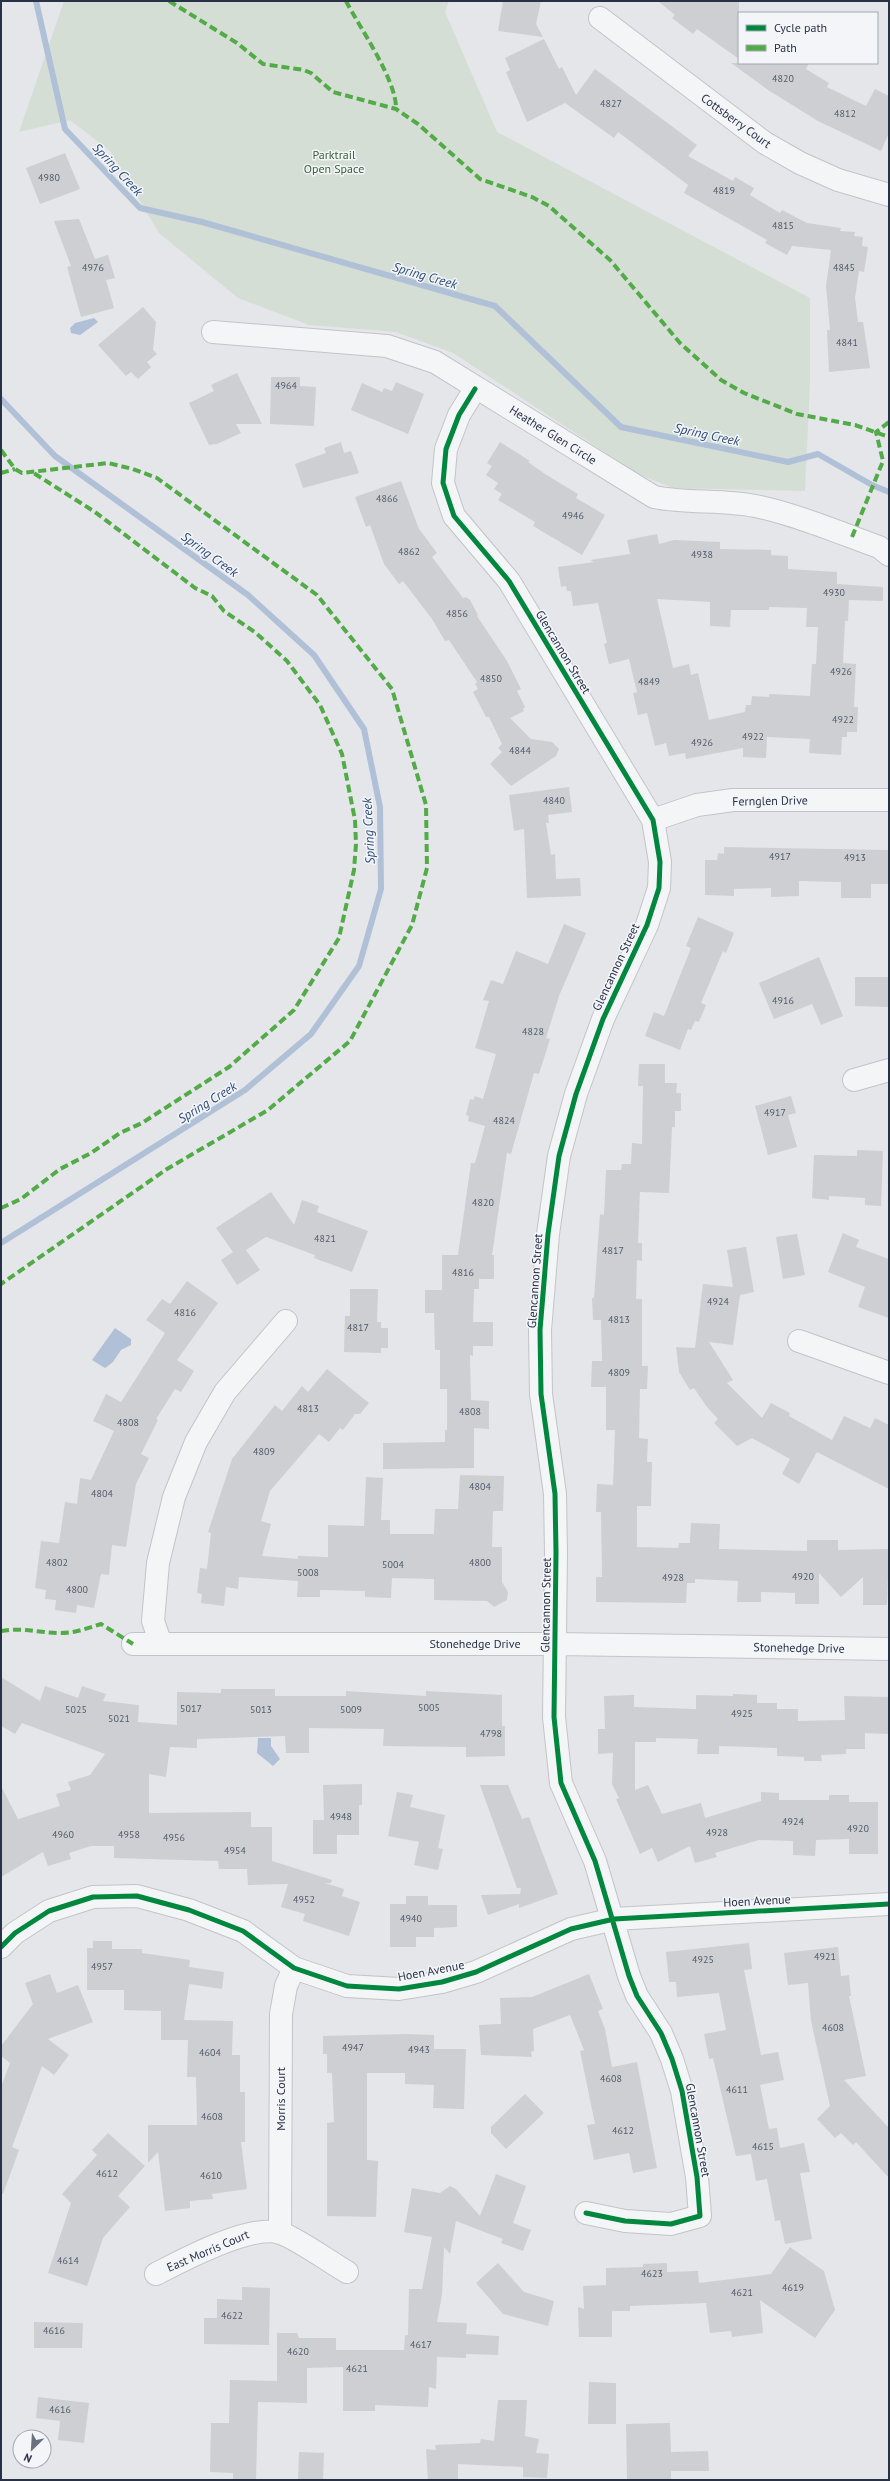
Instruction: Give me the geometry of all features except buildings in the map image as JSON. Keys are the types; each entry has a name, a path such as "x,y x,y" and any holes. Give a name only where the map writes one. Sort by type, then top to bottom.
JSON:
{"street":[{"name":"Cottsberry Court","path":"600,18 765,143 800,164 838,180 889,195"},
{"name":"Heather Glen Circle","path":"213,332 387,346 435,362 475,389 654,497 677,502 728,502 760,507 879,547 889,555"},
{"name":"Glencannon Street","path":"475,389 460,415 446,449 443,483 454,516 509,581 653,820 660,862 659,888 647,925 603,1019 576,1094 559,1156 548,1234 540,1330 541,1394 555,1494 556,1644 554,1717 561,1783 595,1861 614,1919 629,1976 637,1996 661,2033 682,2091 697,2177 700,2216 671,2224 625,2221 586,2213"},
{"name":"Fernglen Drive","path":"653,820 697,805 733,800 889,800"},
{"path":"854,1080 889,1070"},
{"path":"161,1644 153,1621 158,1564 174,1497 196,1442 225,1392 286,1321"},
{"path":"799,1341 889,1373"},
{"name":"Stonehedge Drive","path":"133,1644 556,1644 889,1649"},
{"name":"Hoen Avenue","path":"1,1946 15,1933 49,1911 93,1897 137,1896 188,1910 244,1931 294,1968 347,1986 399,1989 442,1982 476,1972 571,1929 614,1919 889,1904"},
{"name":"Morris Court","path":"280,2233 281,2014 286,1986 294,1968"},
{"name":"East Morris Court","path":"156,2274 191,2256 254,2232 280,2233 347,2272"}],"green space":[{"name":"Parktrail Open Space","path":"64,1 449,1 445,12 497,132 810,298 810,381 805,491 673,488 638,474 453,353 396,332 309,325 238,298 159,233 110,151 70,120 19,132"}],"water":[{"path":"94,318 98,322 80,335 71,333 70,328 75,323"},
{"path":"115,1328 131,1339 131,1345 121,1350 113,1362 105,1368 92,1360"},
{"path":"258,1738 271,1738 271,1746 280,1759 273,1766 257,1753"}],"waterway":[{"name":"Spring Creek","path":"36,1 65,129 140,208 202,222 495,306 621,427 788,462 818,454 872,485 889,492"},
{"name":"Spring Creek","path":"1,399 55,456 248,595 314,655 364,729 380,807 381,889 359,966 311,1034 245,1090 1,1243"}],"marked path":[{"path":"169,1 237,43 263,64 304,70 311,73 333,92 396,109 418,124 480,179 532,197 549,206 610,260 680,343 721,380 744,393 797,414 855,425 889,437"},
{"path":"346,1 377,55 391,84 395,97 396,109"},
{"path":"852,537 883,461 876,432 889,422"},
{"path":"1,450 15,469 22,473 108,463 133,469 157,478 317,595 392,689 426,805 427,868 412,925 350,1041 268,1110 167,1169 1,1284"},
{"path":"1,473 15,469"},
{"path":"1,1208 21,1199 60,1169 91,1153 120,1133 142,1123 229,1067 294,1010 339,938 354,870 356,844 355,820 342,754 320,705 287,661 256,633 224,611 212,596 195,588 95,512 32,472"},
{"path":"1,1631 24,1630 66,1633 101,1624 133,1644"}],"cycle path":[{"path":"475,389 459,415 446,449 443,483 454,516 509,581 653,820 660,862 659,888 647,925 603,1019 576,1094 559,1156 548,1234 540,1330 541,1394 555,1494 556,1553 554,1717 561,1783 595,1861 629,1976 637,1996 661,2033 672,2059 682,2091 697,2177 700,2216 671,2224 625,2221 586,2213"},
{"path":"1,1947 15,1933 49,1911 93,1897 137,1896 189,1910 243,1931 294,1968 347,1986 399,1989 442,1982 476,1972 571,1929 614,1919 889,1904"}]}
